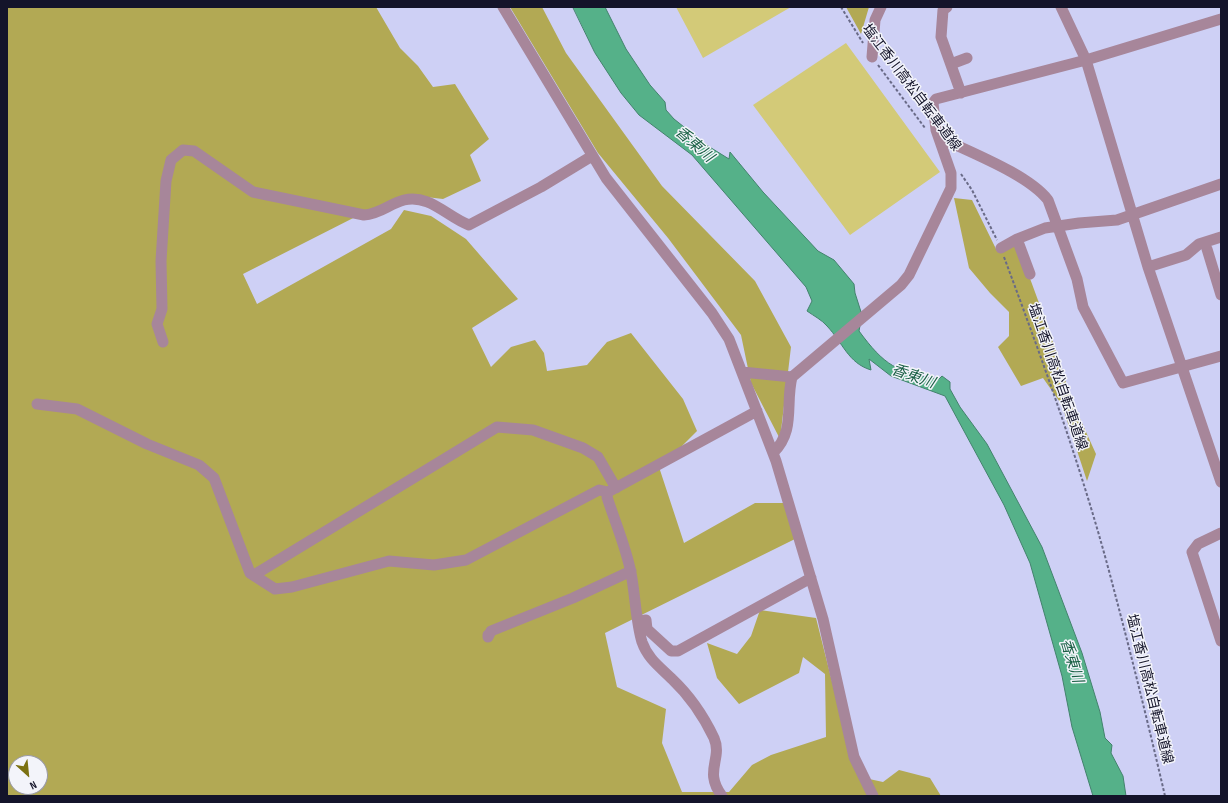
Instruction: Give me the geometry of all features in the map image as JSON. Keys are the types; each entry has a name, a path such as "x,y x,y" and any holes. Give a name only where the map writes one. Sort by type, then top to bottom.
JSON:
{"street":[{"path":"503,7 606,178 712,312 729,339 773,454 823,619 854,757 873,796"},
{"path":"872,57 875,20 880,7"},
{"path":"1061,7 1086,60 1148,267 1221,482"},
{"path":"942,10 941,37 961,93"},
{"path":"773,454 780,447 788,425 792,377 901,285 909,275 951,188 951,173 939,137 932,103 936,99 1086,60 1221,19"},
{"path":"951,64 967,58"},
{"path":"939,137 1027,181 1042,192 1048,200 1077,279 1083,306 1123,383 1183,368 1221,356"},
{"path":"163,342 157,324 162,309 161,261 166,181 171,160 183,150 194,151 200,154 253,192 364,215 375,214 403,200 416,199 431,203 448,212 460,222 469,225 541,187 592,156"},
{"path":"1001,248 1045,228 1079,223 1117,220 1132,213 1221,184"},
{"path":"1148,267 1186,255 1199,244 1221,237"},
{"path":"1018,240 1030,274"},
{"path":"1207,249 1218,297"},
{"path":"742,372 792,377"},
{"path":"37,404 51,407 77,409 148,444 200,465 214,478 250,572 274,589 292,586 389,561 434,565 466,560 599,490 612,490"},
{"path":"722,796 716,787 713,777 716,751 715,740 698,710 673,679 656,665 649,656 642,641 631,571 607,497 612,490 757,411"},
{"path":"254,575 497,427 532,430 583,448 598,456 612,490"},
{"path":"1221,534 1198,544 1192,552 1221,641"},
{"path":"488,636 491,631 573,598 631,571"},
{"path":"639,621 646,620 647,629 671,651 678,651 811,578"}],"path":[{"name":"塩江香川高松自転車道線","path":"840,7 872,57 927,130"},
{"name":"塩江香川高松自転車道線","path":"961,173 972,190 1001,248 1038,348 1084,487 1114,590 1165,796"}],"shaded area":[{"path":"7,7 376,7 400,48 418,66 433,87 455,84 489,139 470,155 481,181 443,199 409,195 367,211 243,274 257,304 391,229 404,210 431,216 466,239 518,299 472,328 491,367 511,347 535,340 544,353 547,371 587,365 607,342 631,333 683,399 697,431 675,453 658,464 684,543 755,503 784,503 795,539 605,633 617,687 666,709 662,743 682,792 729,792 752,765 771,755 826,737 825,674 803,657 799,673 739,704 717,678 707,643 737,654 751,636 760,610 816,618 851,757 860,777 883,782 899,770 930,778 941,796 7,796"},
{"path":"510,7 542,7 566,53 662,186 755,281 791,347 780,439 751,383 741,335 668,238 598,153"},
{"path":"676,7 791,7 703,58"},
{"path":"846,7 869,7 861,34"},
{"path":"846,43 940,172 850,235 753,105"},
{"path":"954,198 972,200 997,251 1017,243 1050,333 1072,401 1096,454 1087,481 1062,405 1043,378 1021,386 998,347 1009,336 1009,312 990,293 969,268"}],"water":[{"name":"香東川","path":"573,7 605,7 626,49 650,85 665,102 666,110 674,119 708,146 729,159 730,152 763,192 818,251 834,260 854,284 855,293 862,315 859,331 884,360 893,366 912,374 939,379 942,376 950,382 950,389 960,407 987,444 1042,547 1082,653 1100,712 1105,738 1112,745 1111,753 1123,776 1126,796 1093,796 1072,727 1062,676 1030,563 1004,505 945,396 891,376 869,359 871,370 863,367 846,352 833,332 807,311 812,301 806,287 692,155 639,115 621,93 595,53"}]}
